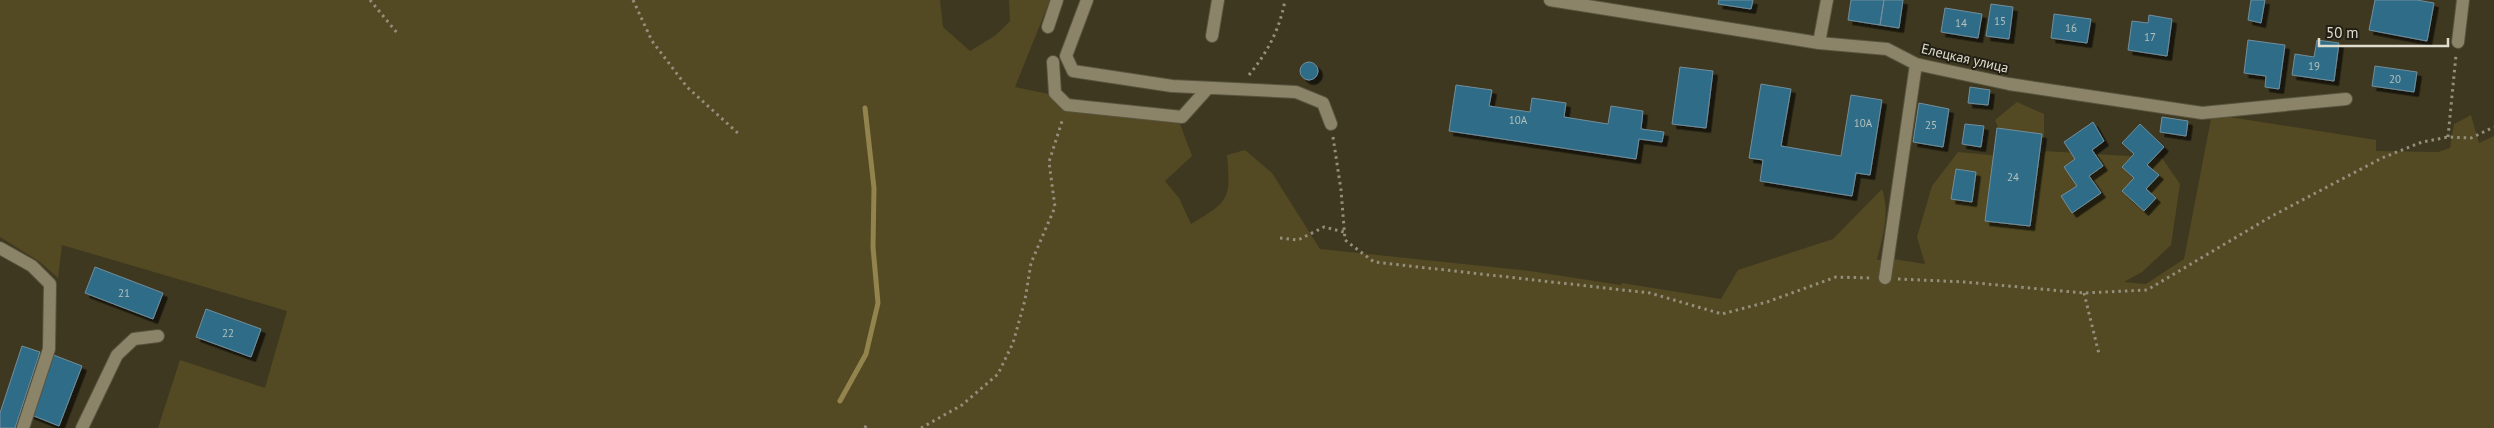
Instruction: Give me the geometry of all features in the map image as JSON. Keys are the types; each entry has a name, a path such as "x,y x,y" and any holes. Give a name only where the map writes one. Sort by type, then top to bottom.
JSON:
{"street":[{"path":"1048,27 1057,0"},
{"path":"1087,0 1066,56 1073,71 1172,86 1296,92 1323,103 1331,124"},
{"path":"1212,36 1218,0"},
{"name":"Елецкая улица","path":"1550,0 1819,43 1887,49 1916,64 2009,84 2202,113 2346,99"},
{"path":"1819,43 1827,0"},
{"path":"2458,42 2464,0"},
{"path":"1053,62 1055,92 1067,106 1182,118 1208,88"},
{"path":"1885,278 1916,64"},
{"path":"0,248 32,266 50,284 49,349 23,428"},
{"path":"82,428 117,354 134,339 158,336"}],"path":[{"path":"370,0 398,34"},
{"path":"633,0 652,41 687,86 740,135"},
{"path":"1237,89 1264,57 1282,20 1285,0"},
{"path":"2448,137 2458,42"},
{"path":"921,428 962,405 998,374 1013,343 1025,300 1031,263 1055,207 1049,162 1054,140 1067,106"},
{"path":"1331,124 1341,190 1345,240 1374,262 1650,293 1722,314 1767,302 1836,277 1966,282 2084,293 2147,290 2272,216 2382,158 2422,142 2448,137 2471,138 2494,127"},
{"path":"1280,238 1298,240 1324,227 1344,232"},
{"path":"2084,293 2099,354"},
{"path":"865,428 867,423"}],"shaded area":[{"path":"0,0 940,0 943,27 970,51 996,35 1010,21 1009,0 1050,0 1015,87 1179,121 1192,156 1165,181 1179,198 1191,224 1213,210 1225,198 1228,182 1227,155 1245,150 1272,173 1320,249 1530,271 1721,299 1738,270 1833,239 1882,189 1886,215 1877,260 1893,259 1925,264 1917,237 1932,186 1958,152 2011,157 1995,120 2017,102 2044,114 2044,151 2162,158 2180,184 2171,245 2142,272 2124,282 2146,284 2184,259 2211,119 2217,115 2376,140 2376,151 2438,152 2450,148 2454,124 2471,115 2479,143 2494,136 2494,428 158,428 180,360 265,388 287,311 62,245 58,278 40,262 0,237"}],"building":[{"path":"1719,0 1753,0 1751,9 1718,4"},
{"path":"1851,0 1884,0 1880,25 1848,20"},
{"path":"1884,0 1903,0 1899,28 1880,25"},
{"path":"2251,0 2265,0 2261,23 2248,20"},
{"path":"2375,0 2417,0 2434,3 2427,41 2369,30"},
{"path":"1991,4 2013,7 2009,39 1986,36"},
{"path":"1945,8 1982,14 1978,38 1941,32"},
{"path":"2054,14 2091,19 2087,43 2051,38"},
{"path":"2149,15 2172,19 2167,56 2128,50 2132,21 2148,23"},
{"path":"2248,40 2285,45 2279,89 2265,87 2266,76 2244,73"},
{"path":"2317,40 2339,43 2334,81 2292,75 2295,54 2314,57"},
{"path":"1309,62 1315,65 1318,71 1315,77 1309,80 1303,77 1300,71 1303,65"},
{"path":"2375,66 2417,72 2414,92 2372,86"},
{"path":"1680,67 1713,71 1706,128 1672,124"},
{"path":"1761,84 1791,89 1781,146 1841,156 1851,95 1882,100 1870,175 1856,173 1852,196 1760,181 1763,160 1749,158"},
{"path":"1456,85 1492,90 1489,106 1530,112 1532,98 1566,103 1564,117 1608,124 1611,106 1643,111 1641,129 1664,132 1662,142 1639,139 1636,159 1449,131"},
{"path":"1970,87 1990,90 1988,105 1968,103"},
{"path":"1919,103 1949,109 1943,147 1913,142"},
{"path":"2162,117 2188,121 2186,136 2160,132"},
{"path":"2093,122 2104,141 2092,150 2103,166 2089,176 2101,193 2072,213 2061,196 2077,186 2064,167 2075,159 2064,142"},
{"path":"1965,124 1984,126 1981,147 1962,144"},
{"path":"2140,124 2164,147 2147,165 2159,175 2146,189 2156,198 2144,211 2122,191 2134,178 2122,167 2134,154 2122,143"},
{"path":"1997,128 2042,134 2030,226 1985,221"},
{"path":"1956,169 1976,172 1972,202 1951,199"},
{"path":"95,267 163,293 153,319 85,293"},
{"path":"206,309 261,329 251,357 196,337"},
{"path":"22,346 40,352 15,428 0,428 0,413"},
{"path":"51,354 82,366 59,426 29,414"}],"waterway":[{"path":"840,401 866,354 878,303 873,247 874,188 865,108"}]}
